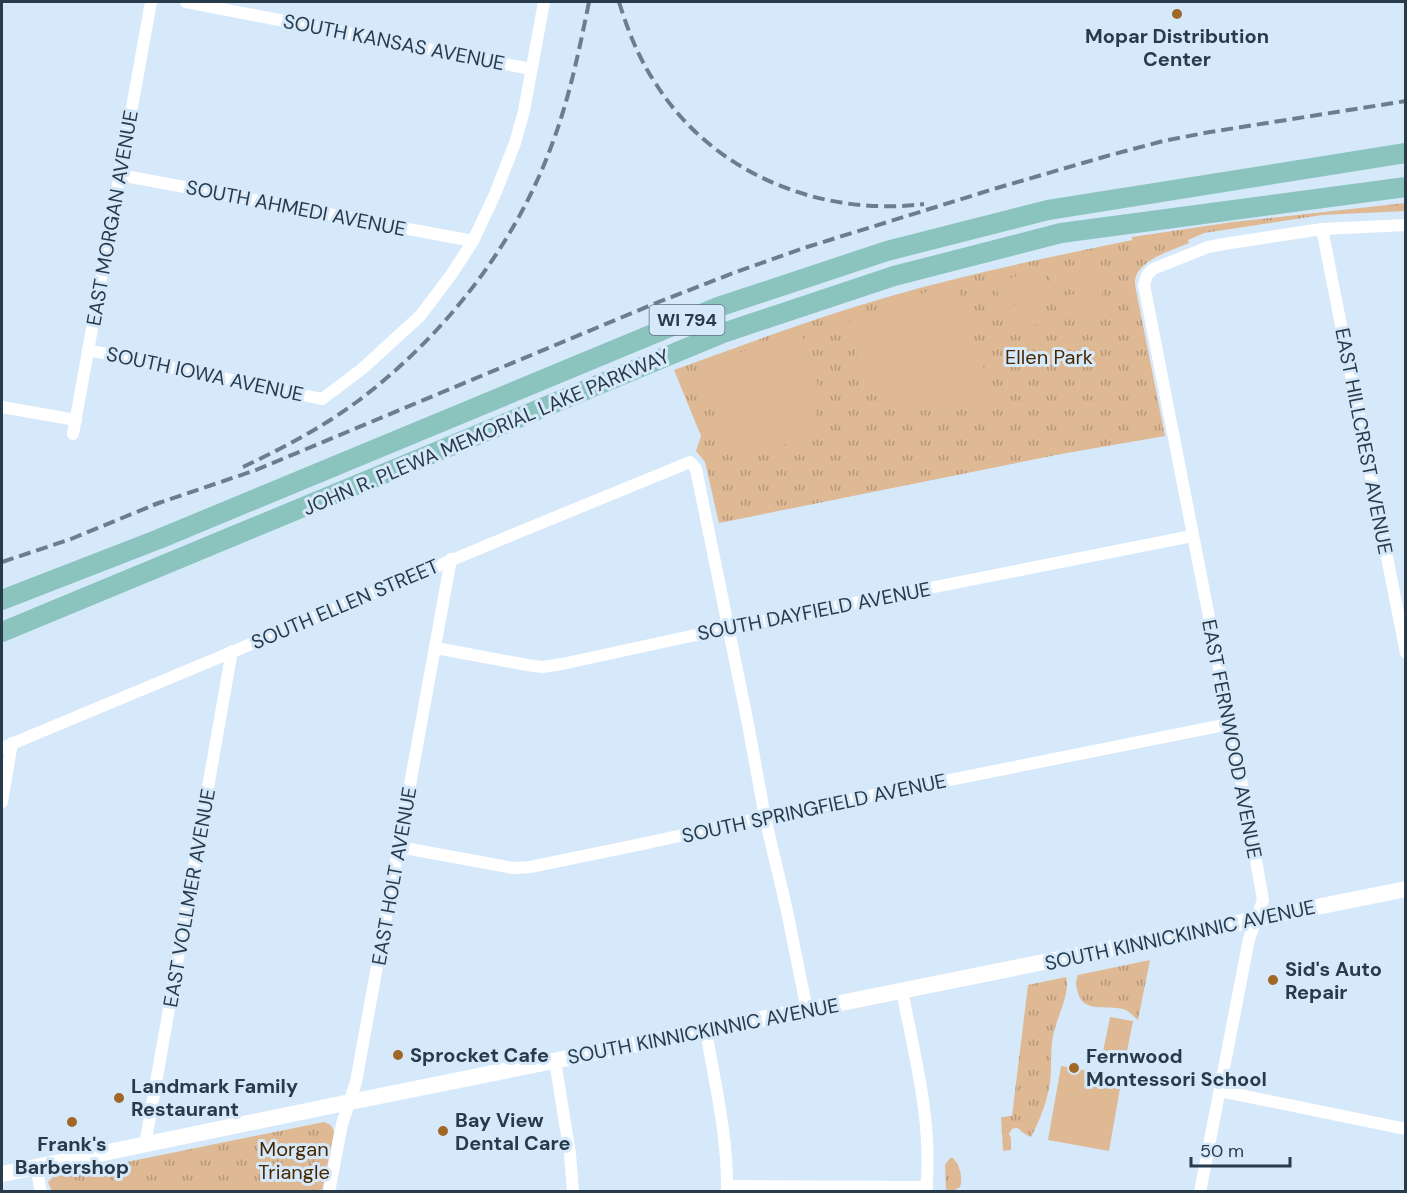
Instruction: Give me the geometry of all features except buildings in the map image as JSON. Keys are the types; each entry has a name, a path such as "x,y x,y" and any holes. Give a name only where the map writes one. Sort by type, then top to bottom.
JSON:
{"main road":[{"name":"JOHN R. PLEWA MEMORIAL LAKE PARKWAY","path":"2,600 159,539 718,307 887,251 1048,210 1406,153"},
{"name":"JOHN R. PLEWA MEMORIAL LAKE PARKWAY","path":"2,632 723,333 894,276 1061,233 1406,187"},
{"path":"1338,196 1373,199 1406,196"},
{"name":"SOUTH KINNICKINNIC AVENUE","path":"2,1174 1406,889"}],"street":[{"name":"EAST MORGAN AVENUE","path":"73,434 151,2"},
{"name":"SOUTH KANSAS AVENUE","path":"186,2 531,69"},
{"path":"473,242 515,143 524,111 544,2"},
{"name":"SOUTH AHMEDI AVENUE","path":"120,175 473,242"},
{"path":"1322,229 1406,225"},
{"name":"EAST FERNWOOD AVENUE","path":"1200,1191 1249,939 1263,900 1144,285 1147,275 1153,269 1208,247 1322,229"},
{"name":"EAST HILLCREST AVENUE","path":"1322,229 1406,653"},
{"name":"SOUTH IOWA AVENUE","path":"88,350 322,399 362,369 420,316 473,242"},
{"path":"2,407 76,420"},
{"name":"SOUTH ELLEN STREET","path":"7,745 451,559 690,462 696,469 728,628"},
{"name":"SOUTH DAYFIELD AVENUE","path":"436,648 542,667 1192,536"},
{"name":"EAST HOLT AVENUE","path":"329,1191 342,1124 358,1071 451,559"},
{"path":"728,628 765,817 807,1010"},
{"name":"EAST VOLLMER AVENUE","path":"145,1145 232,651"},
{"name":"SOUTH SPRINGFIELD AVENUE","path":"399,847 513,868 530,867 765,817 1229,724"},
{"path":"2,802 7,745"},
{"path":"706,1031 720,1107 727,1189 926,1189 927,1142 921,1090 902,991"},
{"path":"555,1061 570,1154 573,1191"},
{"path":"1220,1091 1406,1129"},
{"path":"36,1167 41,1191"}],"green space":[{"name":"Ellen Park","path":"1405,203 1405,211 1322,215 1204,233 1142,267 1137,274 1135,286 1165,436 1061,454 719,523 705,462 696,451 701,436 674,370 863,304 981,273 1132,240 1132,237 1233,222"},
{"path":"1095,261 1099,282 1053,292 1049,271"},
{"path":"1038,272 1043,295 1000,304 995,281"},
{"path":"950,283 958,288 993,397 954,410 924,410 894,405 863,374 846,323"},
{"path":"1101,288 1105,309 1059,319 1055,298"},
{"path":"1044,299 1049,322 1006,331 1001,308"},
{"path":"801,331 819,388 815,426 784,445 730,453 700,373 705,365"},
{"path":"1150,960 1138,1020 1123,1009 1090,1006 1081,999 1076,986 1078,975"},
{"path":"1066,977 1065,998 1053,1036 1050,1083 1043,1111 1031,1137 1018,1128 1012,1129 1009,1134 1011,1150 1003,1151 1001,1117 1012,1116 1028,985"},
{"path":"1110,1017 1133,1021 1126,1056 1103,1052"},
{"path":"1061,1066 1122,1077 1109,1151 1048,1140"},
{"name":"Morgan Triangle","path":"324,1122 331,1126 334,1133 322,1191 52,1192 48,1182 53,1177"},
{"path":"950,1158 953,1158 959,1168 961,1183 960,1187 953,1191 946,1191 945,1165"}],"railway":[{"path":"243,467 302,437 358,401 419,348 473,288 517,220 536,184 551,147 568,93 589,2"},
{"path":"619,2 644,65 656,84 680,116 707,143 739,165 773,183 809,195 847,203 885,206 924,204"},
{"path":"153,505 256,470 656,303 807,247 997,188 1163,141 1406,101"},
{"path":"2,562 71,539 161,502"}],"place":[{"name":"Mopar Distribution Center","path":"1177,14"},
{"name":"Sid's Auto Repair","path":"1273,980"},
{"name":"Sprocket Cafe","path":"398,1055"},
{"name":"Fernwood Montessori School","path":"1074,1068"},
{"name":"Landmark Family Restaurant","path":"119,1098"},
{"name":"Frank's Barbershop","path":"72,1122"},
{"name":"Bay View Dental Care","path":"443,1131"}]}
